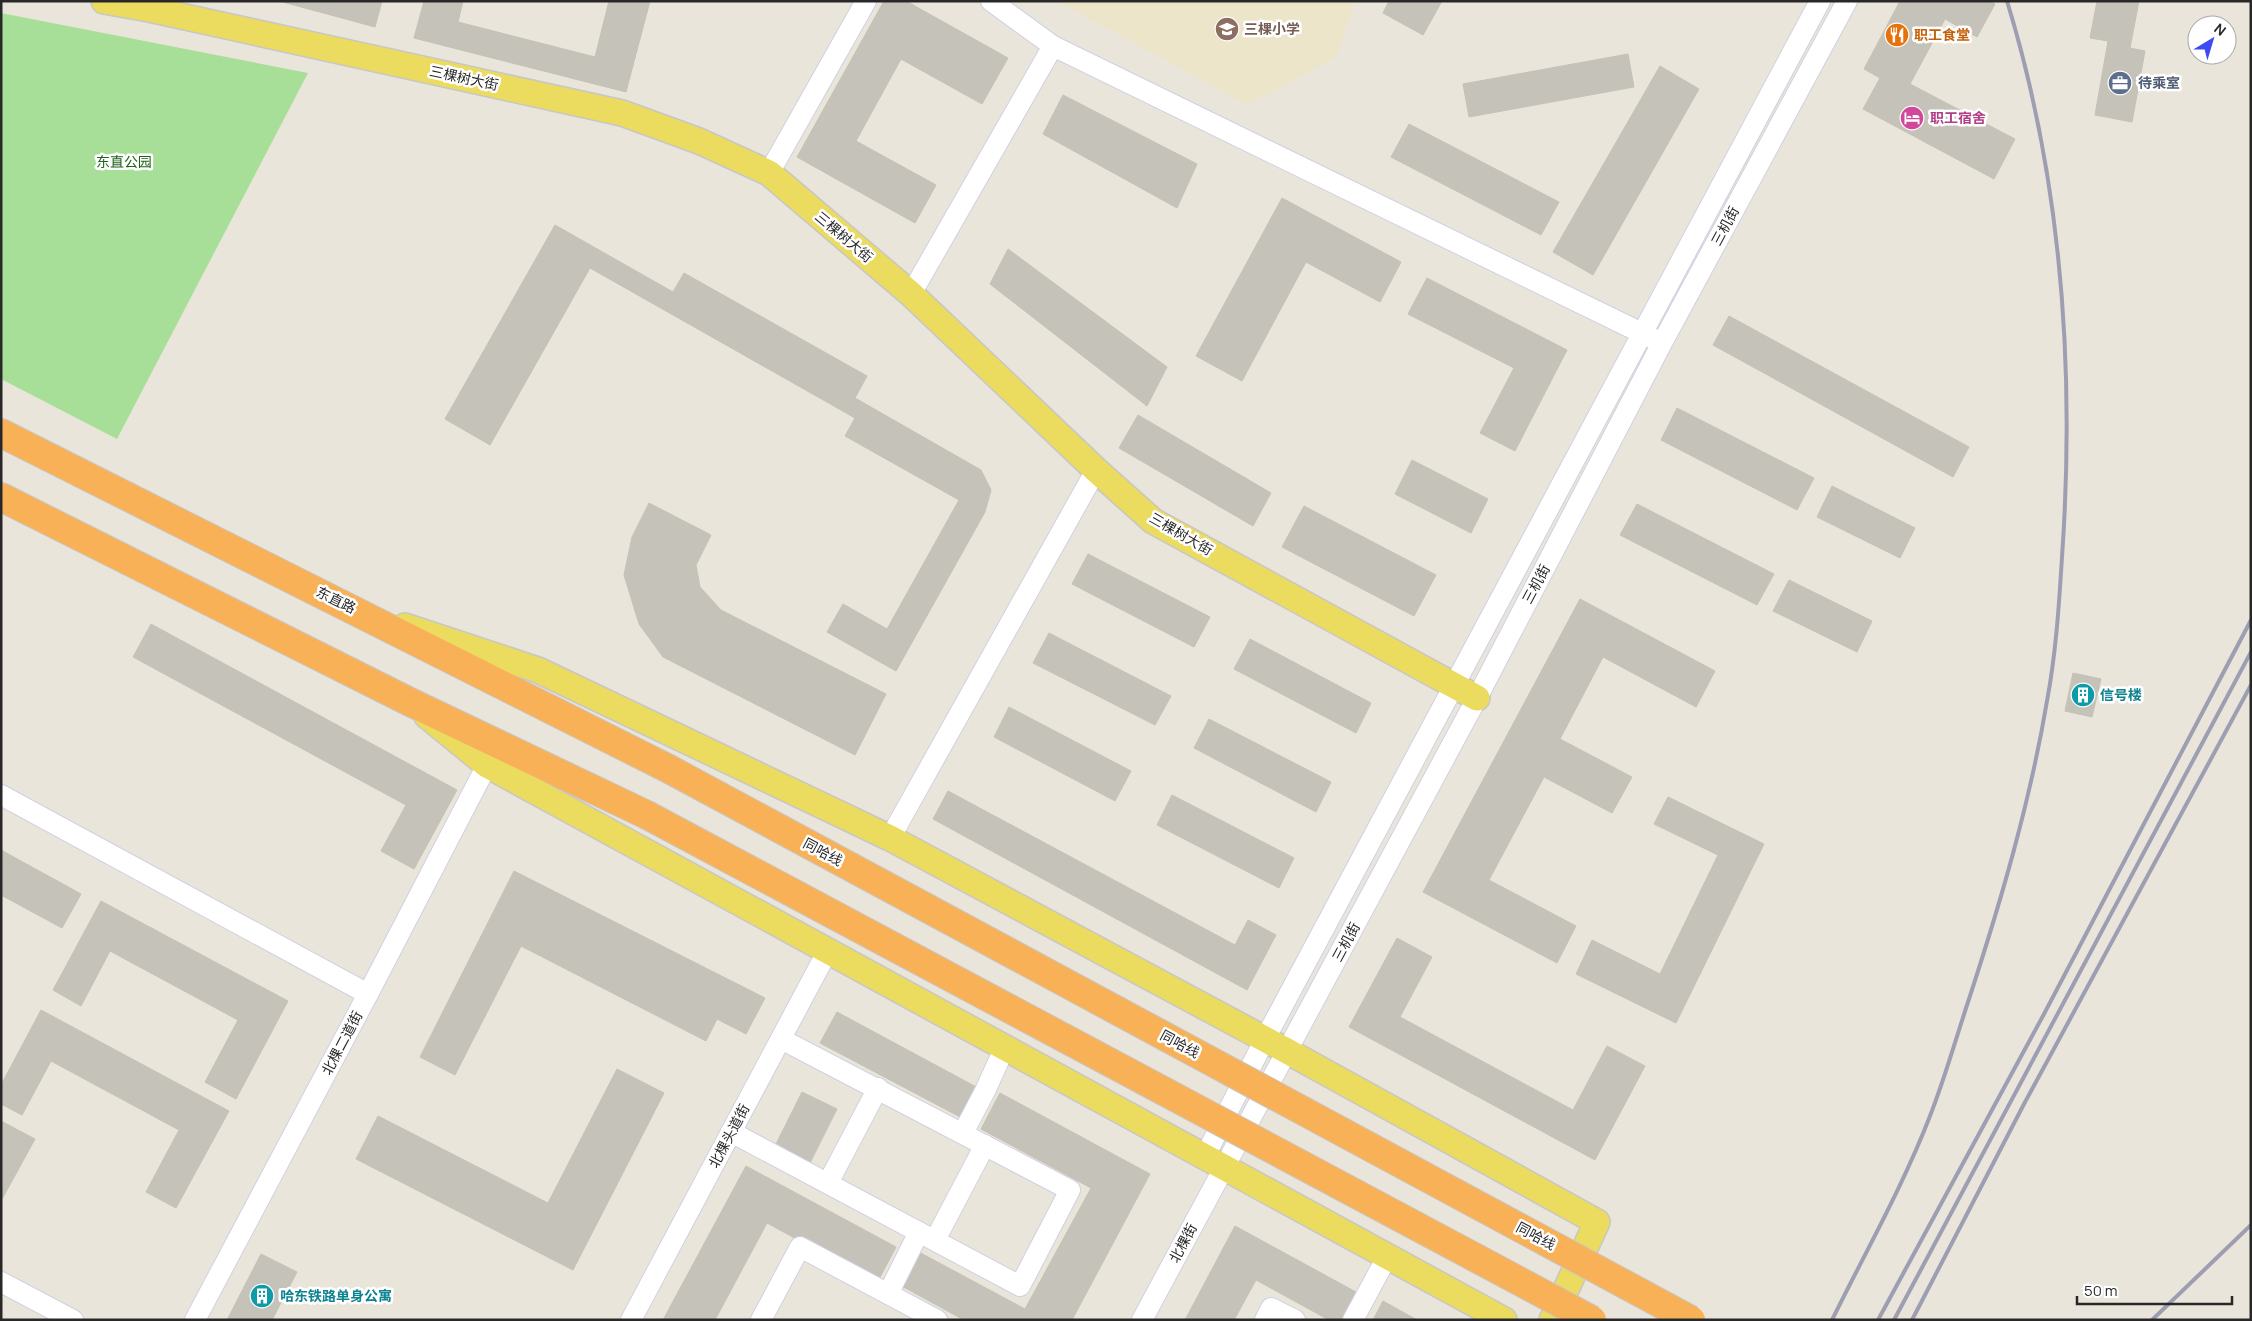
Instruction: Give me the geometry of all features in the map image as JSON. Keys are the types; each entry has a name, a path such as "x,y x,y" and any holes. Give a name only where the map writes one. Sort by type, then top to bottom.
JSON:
{"highway":[{"name":"东直路","path":"1,433 361,612 669,769"},
{"path":"1,497 410,702 647,816 1592,1320"},
{"name":"同哈线","path":"669,769 1691,1320"}],"main road":[{"name":"三棵树大街","path":"104,1 150,5 622,113 699,141 769,173 911,294 1096,470 1153,521 1477,698"},
{"path":"361,612 538,670 890,838 1265,1039 1597,1222 1552,1320"},
{"path":"410,702 487,765 1504,1320"}],"street":[{"path":"769,173 866,1"},
{"path":"991,1 1053,46 1662,343"},
{"name":"三机街","path":"1214,1161 1265,1039 1820,1"},
{"name":"三机街","path":"1214,1161 1287,1051 1477,698 1662,343 1847,1"},
{"path":"911,294 1053,46"},
{"path":"890,838 1096,470"},
{"name":"北棵二道街","path":"195,1320 487,765"},
{"path":"1,795 368,994"},
{"name":"北棵头道街","path":"630,1320 827,952"},
{"path":"731,1132 1020,1286 1070,1190 781,1039"},
{"path":"963,1134 1005,1047"},
{"path":"828,1183 878,1088"},
{"path":"888,1294 986,1146"},
{"name":"北棵街","path":"1142,1320 1214,1161"},
{"path":"761,1320 800,1247 937,1320"},
{"path":"1353,1320 1388,1255"},
{"path":"1,1282 73,1320"},
{"path":"1265,1320 1271,1308 1295,1320"}],"shaded area":[{"name":"三棵小学","path":"1057,1 1354,1 1337,57 1247,105"}],"green space":[{"name":"东直公园","path":"1,13 308,73 117,439 1,379"}],"building":[{"path":"279,1 382,1 375,27"},
{"path":"424,1 463,1 458,22 595,57 609,1 650,1 626,92 414,38"},
{"path":"884,1 906,1 1008,58 982,104 901,59 856,141 936,185 915,223 797,157"},
{"path":"1389,1 1442,1 1423,35 1383,13"},
{"path":"1900,1 1990,1 1995,4 1977,37 1945,19 1910,84 2015,139 1994,179 1863,109 1880,78 1864,69"},
{"name":"待乘室","path":"2097,1 2139,1 2130,48 2145,51 2132,122 2095,115 2108,41 2090,38"},
{"path":"1628,54 1634,87 1469,117 1463,84"},
{"path":"1660,66 1699,89 1593,275 1553,252"},
{"path":"1063,95 1197,164 1177,208 1043,134"},
{"path":"1409,124 1559,202 1541,235 1391,157"},
{"path":"1282,198 1401,262 1380,302 1306,262 1242,381 1196,356"},
{"path":"555,225 673,292 684,273 867,376 855,398 981,470 991,490 985,512 896,671 827,632 843,604 887,629 959,500 845,436 855,418 590,268 490,445 445,419"},
{"path":"1008,249 1167,367 1147,406 990,284"},
{"path":"1427,278 1567,350 1515,451 1480,433 1514,368 1408,314"},
{"path":"1729,316 1969,447 1953,477 1713,345"},
{"path":"1677,408 1814,478 1797,510 1661,440"},
{"path":"1138,415 1271,493 1253,526 1119,448"},
{"path":"1412,460 1488,499 1471,533 1395,494"},
{"path":"1832,486 1915,528 1900,558 1817,517"},
{"path":"649,503 711,535 696,565 700,587 721,610 886,694 855,755 663,657 639,624 624,575 632,537"},
{"path":"1637,504 1774,574 1757,605 1620,535"},
{"path":"1304,506 1436,575 1414,616 1282,547"},
{"path":"1088,554 1210,617 1194,647 1072,584"},
{"path":"1789,580 1872,621 1857,652 1773,611"},
{"path":"1580,599 1715,671 1696,707 1603,657 1560,739 1632,777 1612,813 1544,777 1489,880 1576,926 1557,963 1423,892"},
{"path":"151,624 457,790 414,869 381,851 406,805 133,657"},
{"path":"1049,633 1171,696 1155,725 1033,663"},
{"path":"1250,639 1371,703 1356,733 1234,669"},
{"name":"信号楼","path":"2073,673 2101,679 2092,717 2065,711"},
{"path":"1009,707 1131,771 1115,801 994,737"},
{"path":"1209,719 1331,782 1316,812 1194,748"},
{"path":"948,791 1235,945 1248,920 1276,935 1247,990 933,819"},
{"path":"1172,795 1294,858 1279,888 1157,825"},
{"path":"1668,797 1764,844 1676,1023 1576,974 1592,940 1660,974 1718,855 1654,824"},
{"path":"1,850 81,894 62,928 1,895"},
{"path":"514,871 765,998 746,1034 717,1019 706,1041 521,946 455,1075 420,1057"},
{"path":"101,901 288,1001 236,1099 205,1082 238,1020 110,951 81,1006 53,990"},
{"path":"1397,938 1432,957 1400,1017 1573,1110 1607,1046 1645,1066 1595,1160 1349,1027"},
{"path":"41,1010 229,1111 176,1208 146,1192 179,1130 51,1061 22,1115 1,1104 1,1085"},
{"path":"837,1012 980,1089 964,1119 820,1043"},
{"path":"617,1069 664,1093 573,1270 356,1159 378,1116 548,1203"},
{"path":"802,1092 837,1109 810,1163 775,1146"},
{"path":"1000,1093 1150,1174 1072,1320 964,1320 900,1285 917,1251 1025,1309 1091,1188 981,1129"},
{"path":"1,1121 35,1139 1,1201"},
{"path":"746,1166 896,1247 877,1283 767,1223 715,1320 663,1320"},
{"path":"1235,1226 1356,1292 1341,1320 1329,1320 1256,1280 1234,1320 1185,1320"},
{"name":"哈东铁路单身公寓","path":"261,1254 297,1272 272,1320 227,1320"},
{"path":"1383,1301 1417,1320 1373,1320"}],"railway":[{"path":"1832,1320 1908,1168 1941,1087 2014,851 2040,739 2053,665 2060,593 2066,487 2065,347 2052,207 2041,138 2026,69 2007,1"},
{"path":"1878,1320 2044,1014 2251,620"},
{"path":"1894,1320 2251,652"},
{"path":"1912,1320 2024,1104 2251,685"},
{"path":"2152,1320 2251,1225"}],"place":[{"name":"三棵小学","path":"1227,29"},
{"name":"职工食堂","path":"1897,35"},
{"name":"待乘室","path":"2120,83"},
{"name":"职工宿舍","path":"1912,118"},
{"name":"信号楼","path":"2083,695"},
{"name":"哈东铁路单身公寓","path":"262,1296"}]}
